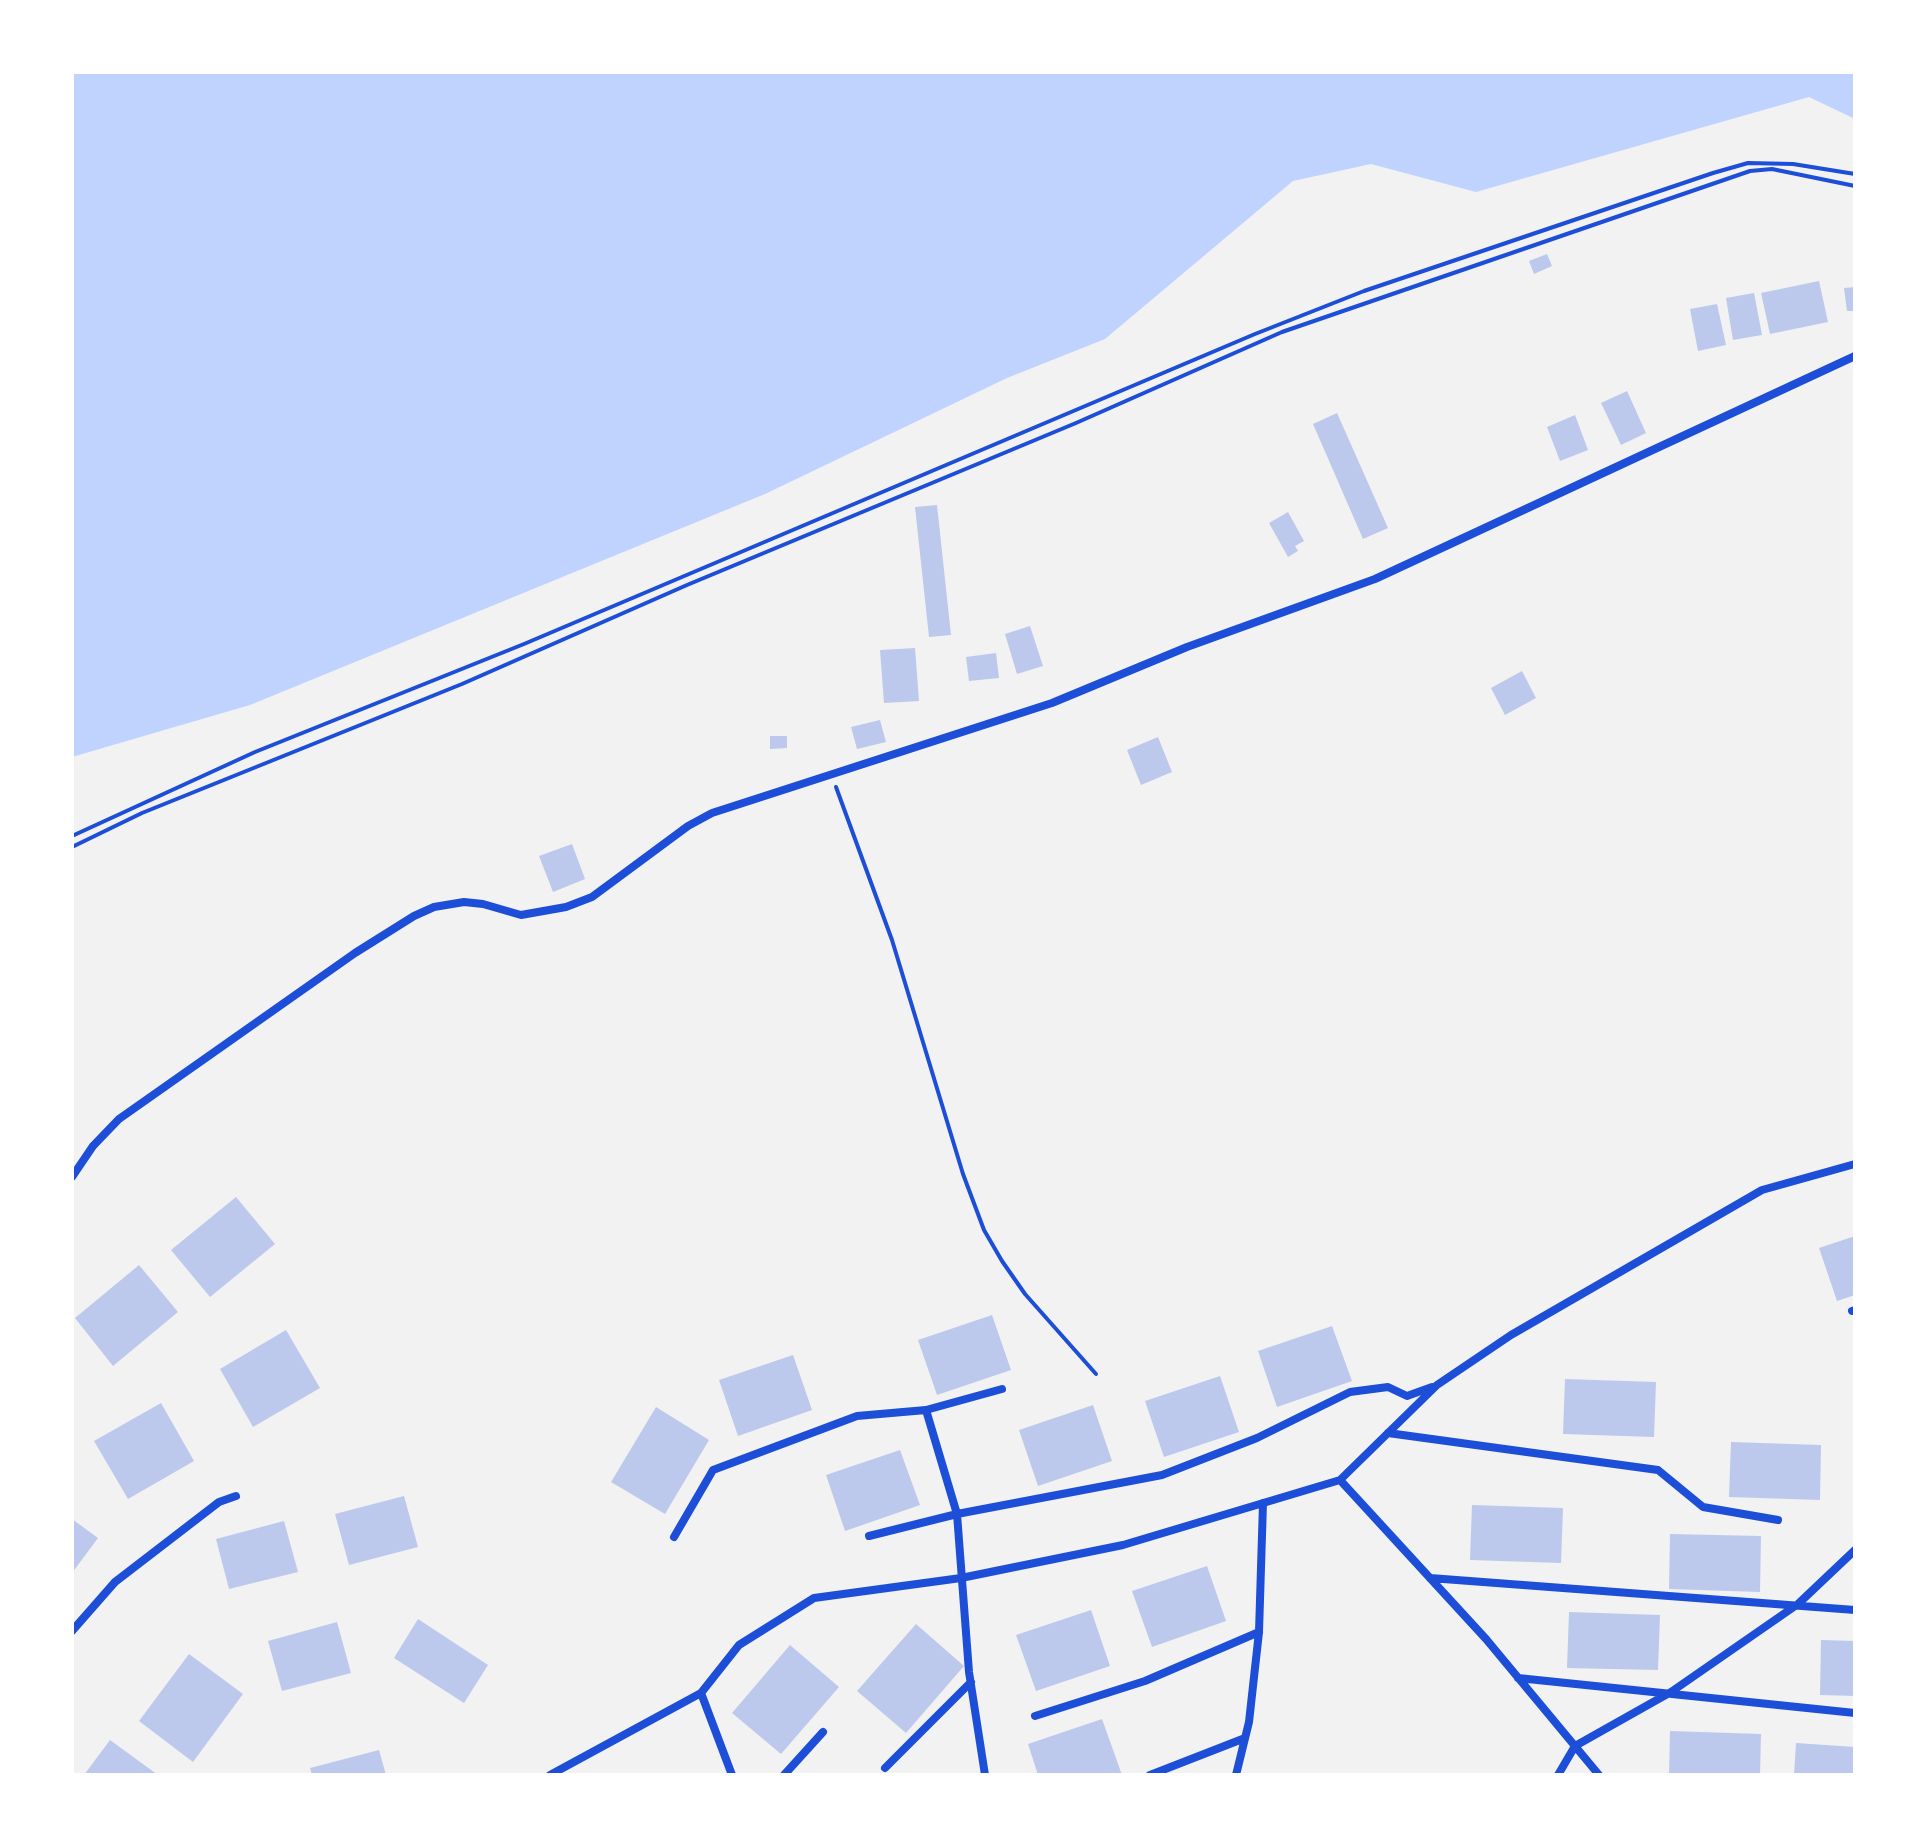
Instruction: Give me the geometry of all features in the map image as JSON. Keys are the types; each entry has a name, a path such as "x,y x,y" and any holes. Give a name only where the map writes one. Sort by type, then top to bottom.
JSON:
{"street":[{"path":"72,1177 93,1146 119,1119 414,916 449,903 483,904 521,915 566,907 592,897 688,826 712,813 1052,703 1187,647 1375,579 1855,356"},
{"path":"550,1775 701,1693 739,1645 814,1598 961,1578 1123,1545 1340,1480 1437,1385 1511,1335 1762,1190 1855,1164"},
{"path":"869,1536 957,1514 1162,1475 1257,1438 1350,1392 1388,1387 1407,1396 1437,1385"},
{"path":"674,1537 713,1470 857,1416 926,1410 1002,1389"},
{"path":"926,1410 957,1514 971,1682 985,1775"},
{"path":"1388,1433 1658,1470 1703,1507 1778,1520"},
{"path":"1340,1480 1518,1678 1599,1775"},
{"path":"72,1631 115,1582 219,1502 236,1496"},
{"path":"1236,1775 1245,1738 1259,1632 1263,1503"},
{"path":"1558,1775 1575,1746 1671,1692 1798,1604 1855,1550"},
{"path":"1430,1578 1855,1610"},
{"path":"1035,1716 1145,1681 1259,1632"},
{"path":"1518,1678 1855,1713"},
{"path":"885,1768 971,1682"},
{"path":"701,1693 732,1775"},
{"path":"784,1775 823,1732"},
{"path":"1150,1775 1245,1738"}],"path":[{"path":"72,836 255,752 524,644 1255,334 1364,291 1748,163 1793,164 1855,174"},
{"path":"72,847 142,813 462,684 1282,332 1750,171 1772,169 1855,186"},
{"path":"832,776 892,940 963,1174 984,1230 1025,1294 1096,1374"}],"water":[{"path":"72,72 1855,72 1855,119 1809,97 1476,192 1371,164 1293,181 1105,339 1007,378 765,494 250,705 72,757"}],"building":[{"path":"1547,254 1552,266 1534,274 1529,261"},
{"path":"1819,281 1828,322 1770,334 1761,293"},
{"path":"1855,287 1855,311 1847,311 1844,288"},
{"path":"1754,293 1762,335 1733,340 1726,298"},
{"path":"1717,304 1726,345 1698,351 1690,309"},
{"path":"1627,391 1646,433 1621,445 1601,403"},
{"path":"1337,413 1388,528 1363,539 1313,424"},
{"path":"1575,415 1588,450 1560,461 1547,427"},
{"path":"937,505 951,635 929,637 915,507"},
{"path":"1288,512 1304,541 1295,546 1298,551 1288,557 1269,523"},
{"path":"1030,626 1043,666 1017,674 1005,634"},
{"path":"915,648 919,701 884,703 880,650"},
{"path":"996,653 999,678 969,681 966,657"},
{"path":"1522,671 1536,698 1505,715 1491,688"},
{"path":"880,720 886,742 857,749 851,727"},
{"path":"770,736 787,736 787,748 770,749"},
{"path":"1158,737 1172,772 1141,785 1127,750"},
{"path":"572,844 585,879 553,892 539,856"},
{"path":"236,1197 275,1244 210,1297 171,1250"},
{"path":"1855,1236 1855,1295 1837,1301 1819,1248"},
{"path":"139,1265 178,1312 113,1366 75,1318"},
{"path":"992,1315 1011,1370 937,1395 918,1340"},
{"path":"1332,1326 1352,1381 1277,1407 1258,1351"},
{"path":"286,1330 320,1388 253,1427 220,1369"},
{"path":"793,1355 812,1410 738,1436 719,1380"},
{"path":"1220,1376 1239,1432 1164,1457 1145,1401"},
{"path":"1565,1379 1656,1382 1654,1437 1563,1434"},
{"path":"161,1403 194,1461 128,1499 94,1441"},
{"path":"1093,1405 1112,1461 1038,1486 1019,1430"},
{"path":"656,1407 709,1440 665,1514 611,1482"},
{"path":"1731,1442 1821,1445 1820,1500 1729,1497"},
{"path":"900,1450 920,1505 845,1531 826,1475"},
{"path":"404,1496 418,1547 349,1565 335,1514"},
{"path":"1472,1505 1563,1508 1561,1563 1470,1560"},
{"path":"72,1519 98,1538 72,1573"},
{"path":"284,1521 298,1572 229,1589 216,1539"},
{"path":"1670,1534 1761,1536 1760,1592 1669,1589"},
{"path":"1207,1566 1226,1621 1152,1647 1132,1591"},
{"path":"1091,1610 1110,1666 1036,1691 1016,1635"},
{"path":"1569,1612 1660,1615 1658,1670 1567,1668"},
{"path":"418,1619 488,1665 464,1703 394,1658"},
{"path":"337,1622 351,1673 282,1691 268,1641"},
{"path":"916,1624 964,1666 906,1733 857,1691"},
{"path":"1821,1640 1855,1641 1855,1696 1820,1695"},
{"path":"790,1645 839,1687 781,1754 732,1713"},
{"path":"189,1654 243,1694 193,1762 139,1721"},
{"path":"1102,1719 1122,1775 1038,1775 1028,1744"},
{"path":"1670,1731 1761,1734 1760,1775 1669,1775"},
{"path":"110,1740 158,1775 84,1775"},
{"path":"1796,1743 1855,1747 1855,1775 1794,1775"},
{"path":"379,1750 386,1775 312,1775 310,1768"}]}
